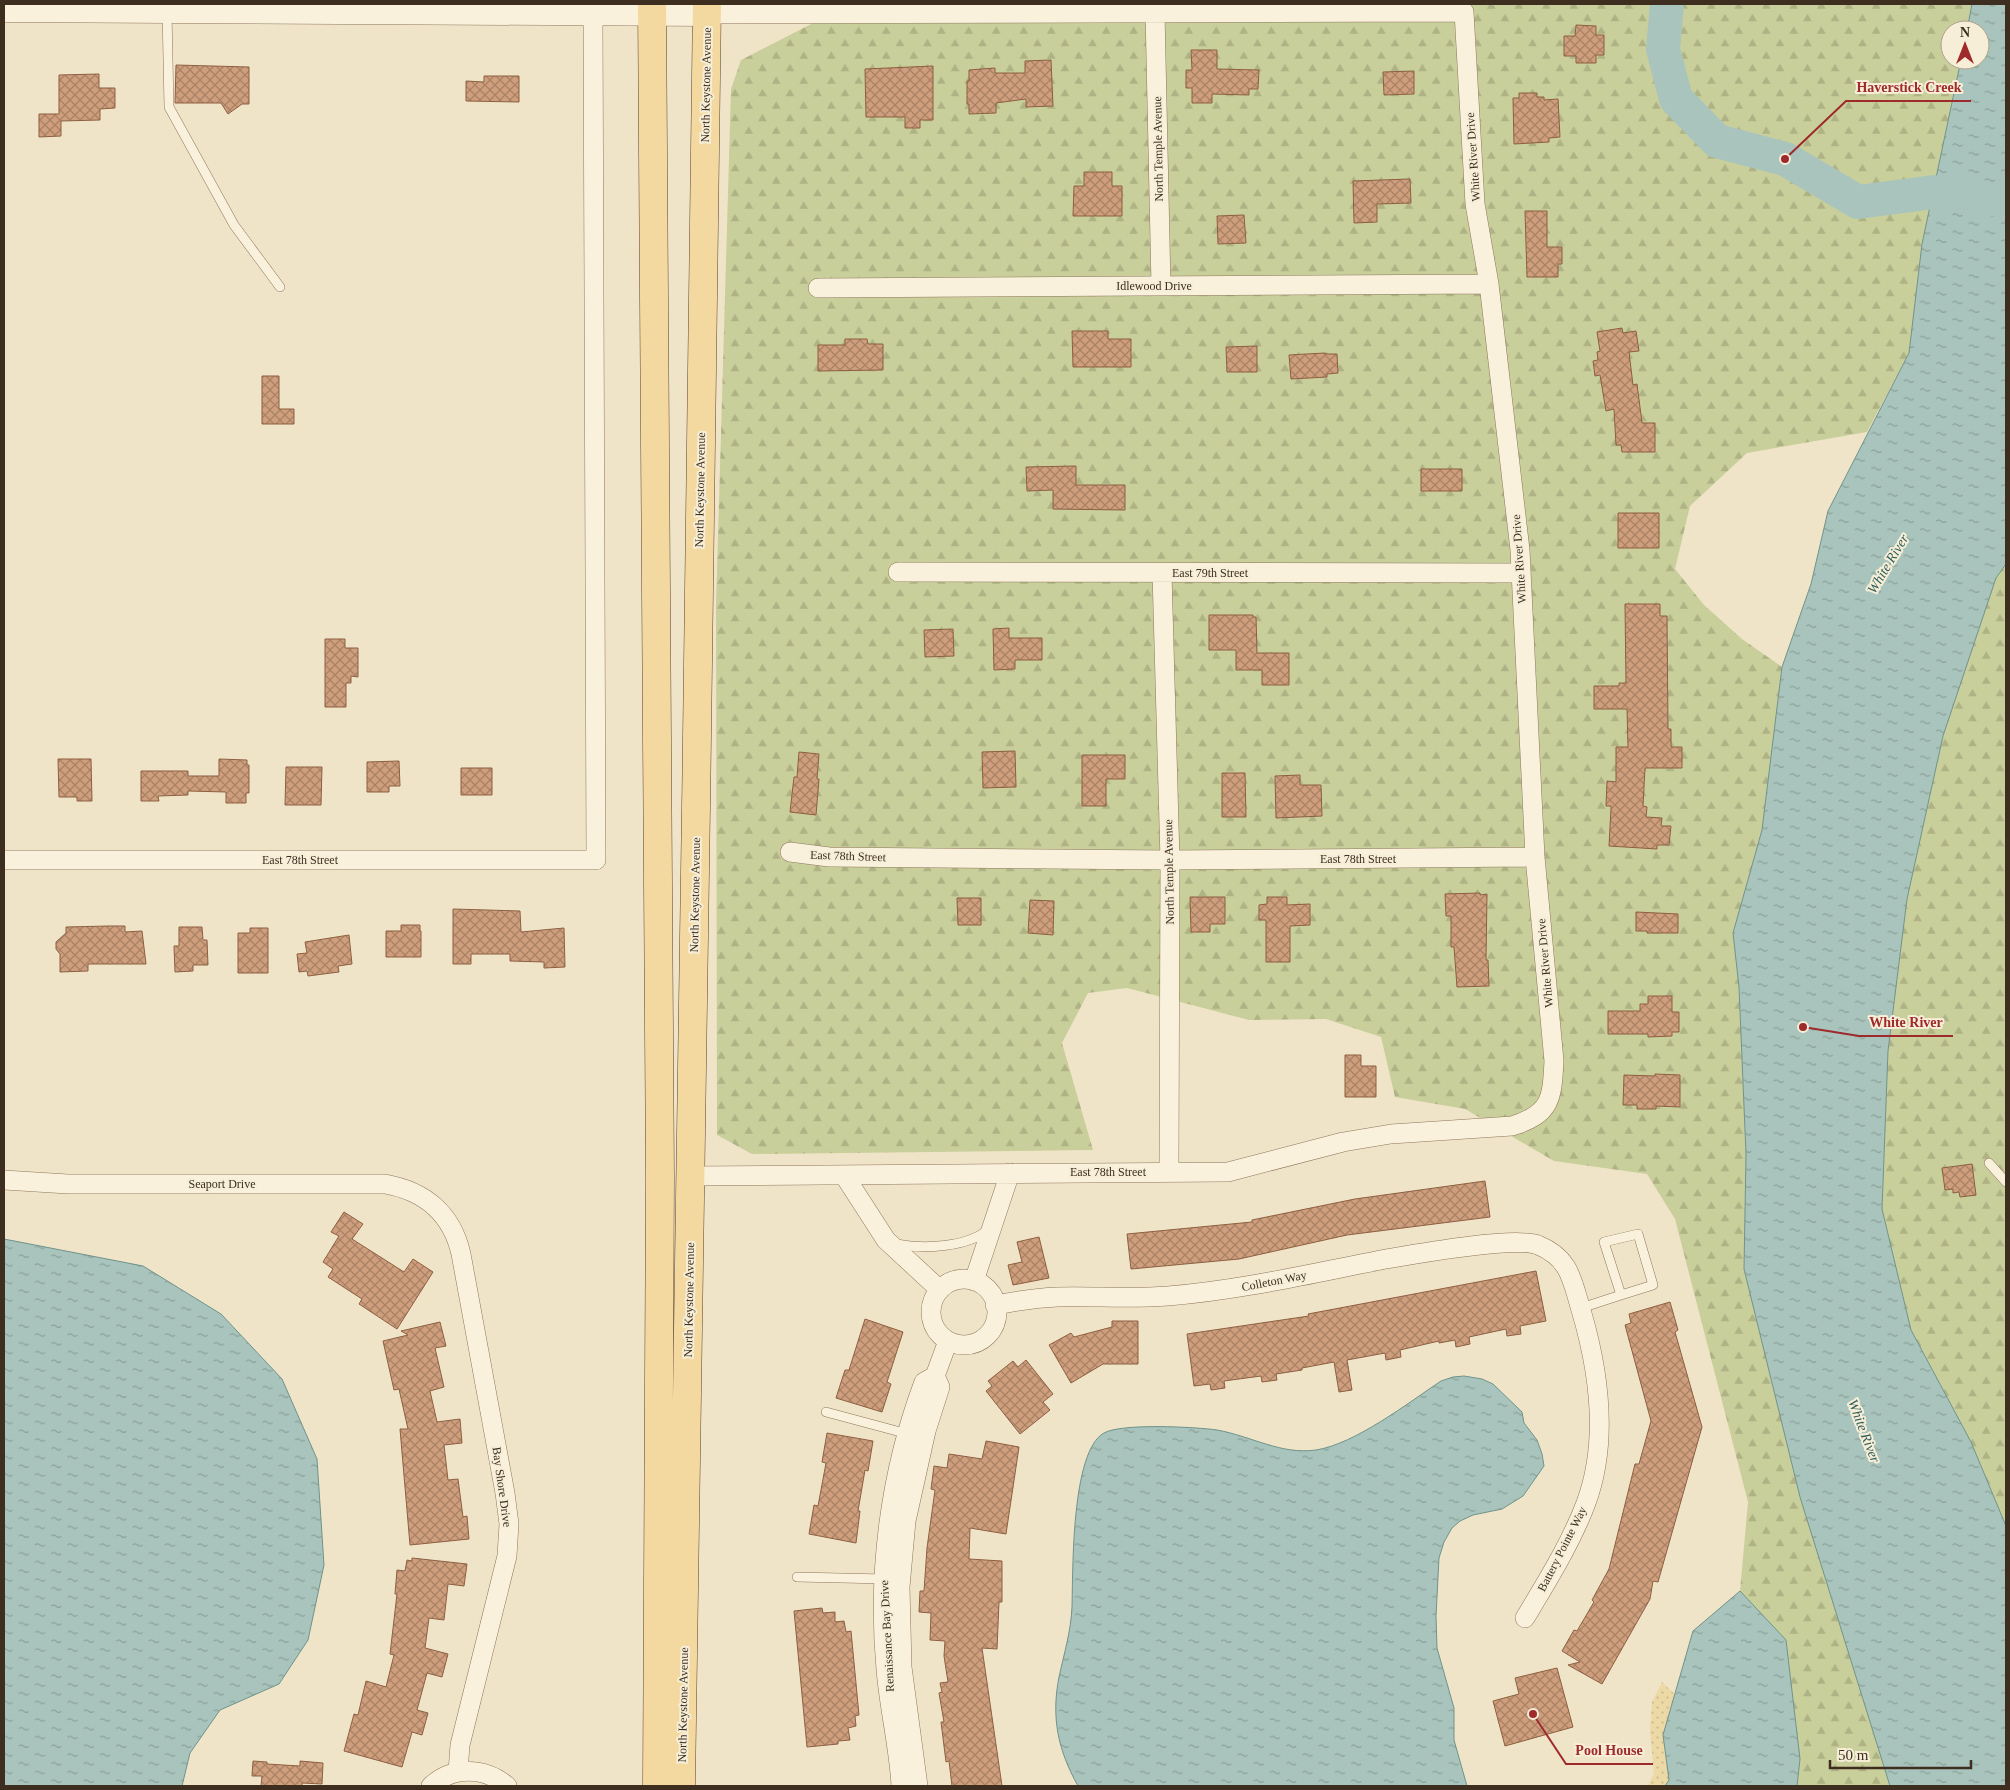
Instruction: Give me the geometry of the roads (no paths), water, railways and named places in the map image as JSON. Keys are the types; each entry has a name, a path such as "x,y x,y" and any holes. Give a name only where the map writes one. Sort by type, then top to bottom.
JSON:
{"main road":[{"name":"North Keystone Avenue","path":"652,9 676,1176 681,1786"},
{"name":"North Keystone Avenue","path":"657,1786 676,1176 696,716 707,9"}],"street":[{"path":"6,8 593,15 652,9 1156,12"},
{"name":"White River Drive","path":"1156,12 1464,12 1475,204 1490,284 1520,550 1535,857 1554,1061 1552,1093 1546,1107"},
{"name":"North Temple Avenue","path":"1156,12 1161,286"},
{"name":"East 78th Street","path":"4,860 596,860 593,15"},
{"name":"Idlewood Drive","path":"818,288 1490,284"},
{"name":"East 79th Street","path":"898,572 1521,573"},
{"name":"North Temple Avenue","path":"1162,573 1170,860 1169,1172"},
{"name":"East 78th Street","path":"790,852 829,857 1170,860 1535,857"},
{"name":"East 78th Street","path":"676,1176 1212,1173 1241,1170 1343,1142 1391,1134 1512,1126 1538,1116 1546,1107"},
{"path":"974,1281 1010,1173"},
{"path":"844,1175 889,1242 940,1290"},
{"name":"Seaport Drive","path":"4,1180 68,1184 385,1184 403,1187 428,1200 435,1206"},
{"name":"Bay Shore Drive","path":"435,1206 452,1227 458,1244 505,1493 509,1524 505,1564 460,1745 458,1772"},
{"name":"Colleton Way","path":"995,1305 1056,1297 1137,1298 1199,1293 1261,1285 1419,1253 1500,1244 1534,1244 1549,1250"},
{"name":"Battery Pointe Way","path":"1525,1618 1575,1528 1587,1501 1595,1470 1600,1423 1593,1355 1581,1308 1567,1267 1563,1261 1549,1250"},
{"path":"959,1280 974,1281 989,1292 995,1305 996,1320 992,1329 982,1340 967,1345 948,1341 935,1328 931,1314 932,1304 940,1290 946,1285 959,1280"},
{"name":"Renaissance Bay Drive","path":"901,1786 886,1670 892,1579 906,1521 916,1436 940,1387 935,1376 948,1341"},
{"name":"Renaissance Bay Drive","path":"892,1579 900,1605 902,1667 918,1786"},
{"path":"431,1786 442,1778 458,1772 484,1773 496,1778 507,1786"}],"lane":[{"path":"167,11 169,107 234,225 280,287"},
{"path":"1989,1163 2006,1182"},
{"path":"889,1242 920,1247 946,1245 985,1232 994,1224"},
{"path":"1581,1308 1653,1285 1638,1234 1604,1242 1621,1295"},
{"path":"826,1412 916,1436"},
{"path":"797,1577 892,1579"}],"water":[{"path":"1972,4 2006,4 2006,564 1996,578 1943,736 1907,899 1888,1051 1882,1209 1911,1330 1971,1442 2006,1526 2006,1786 1890,1786 1800,1497 1744,1269 1746,1154 1739,987 1733,933 1762,830 1782,667 1811,584 1828,511 1909,353 1922,244 1959,70 1990,70 1990,20 1969,20"},
{"path":"4,1239 143,1266 221,1314 282,1379 317,1459 324,1565 308,1640 279,1684 220,1710 190,1753 182,1786 4,1786"},
{"path":"1464,1376 1482,1379 1493,1384 1522,1412 1524,1423 1537,1440 1544,1466 1523,1496 1502,1509 1473,1515 1460,1521 1452,1528 1444,1542 1439,1558 1436,1616 1437,1648 1454,1708 1454,1740 1467,1786 1078,1786 1065,1760 1061,1747 1056,1720 1056,1706 1059,1677 1071,1616 1076,1513 1085,1463 1093,1444 1104,1433 1113,1430 1142,1427 1176,1427 1217,1430 1291,1450 1316,1450 1347,1440 1381,1422 1441,1381"},
{"path":"1740,1591 1786,1640 1800,1759 1797,1786 1665,1786 1669,1780 1663,1735 1693,1631"}],"waterway":[{"path":"1667,4 1663,49 1676,99 1717,141 1785,159 1858,202 1934,192 2006,201"}],"place":[{"name":"Haverstick Creek","path":"1785,159"},
{"name":"White River","path":"1803,1027"},
{"name":"Pool House","path":"1533,1714"}]}
